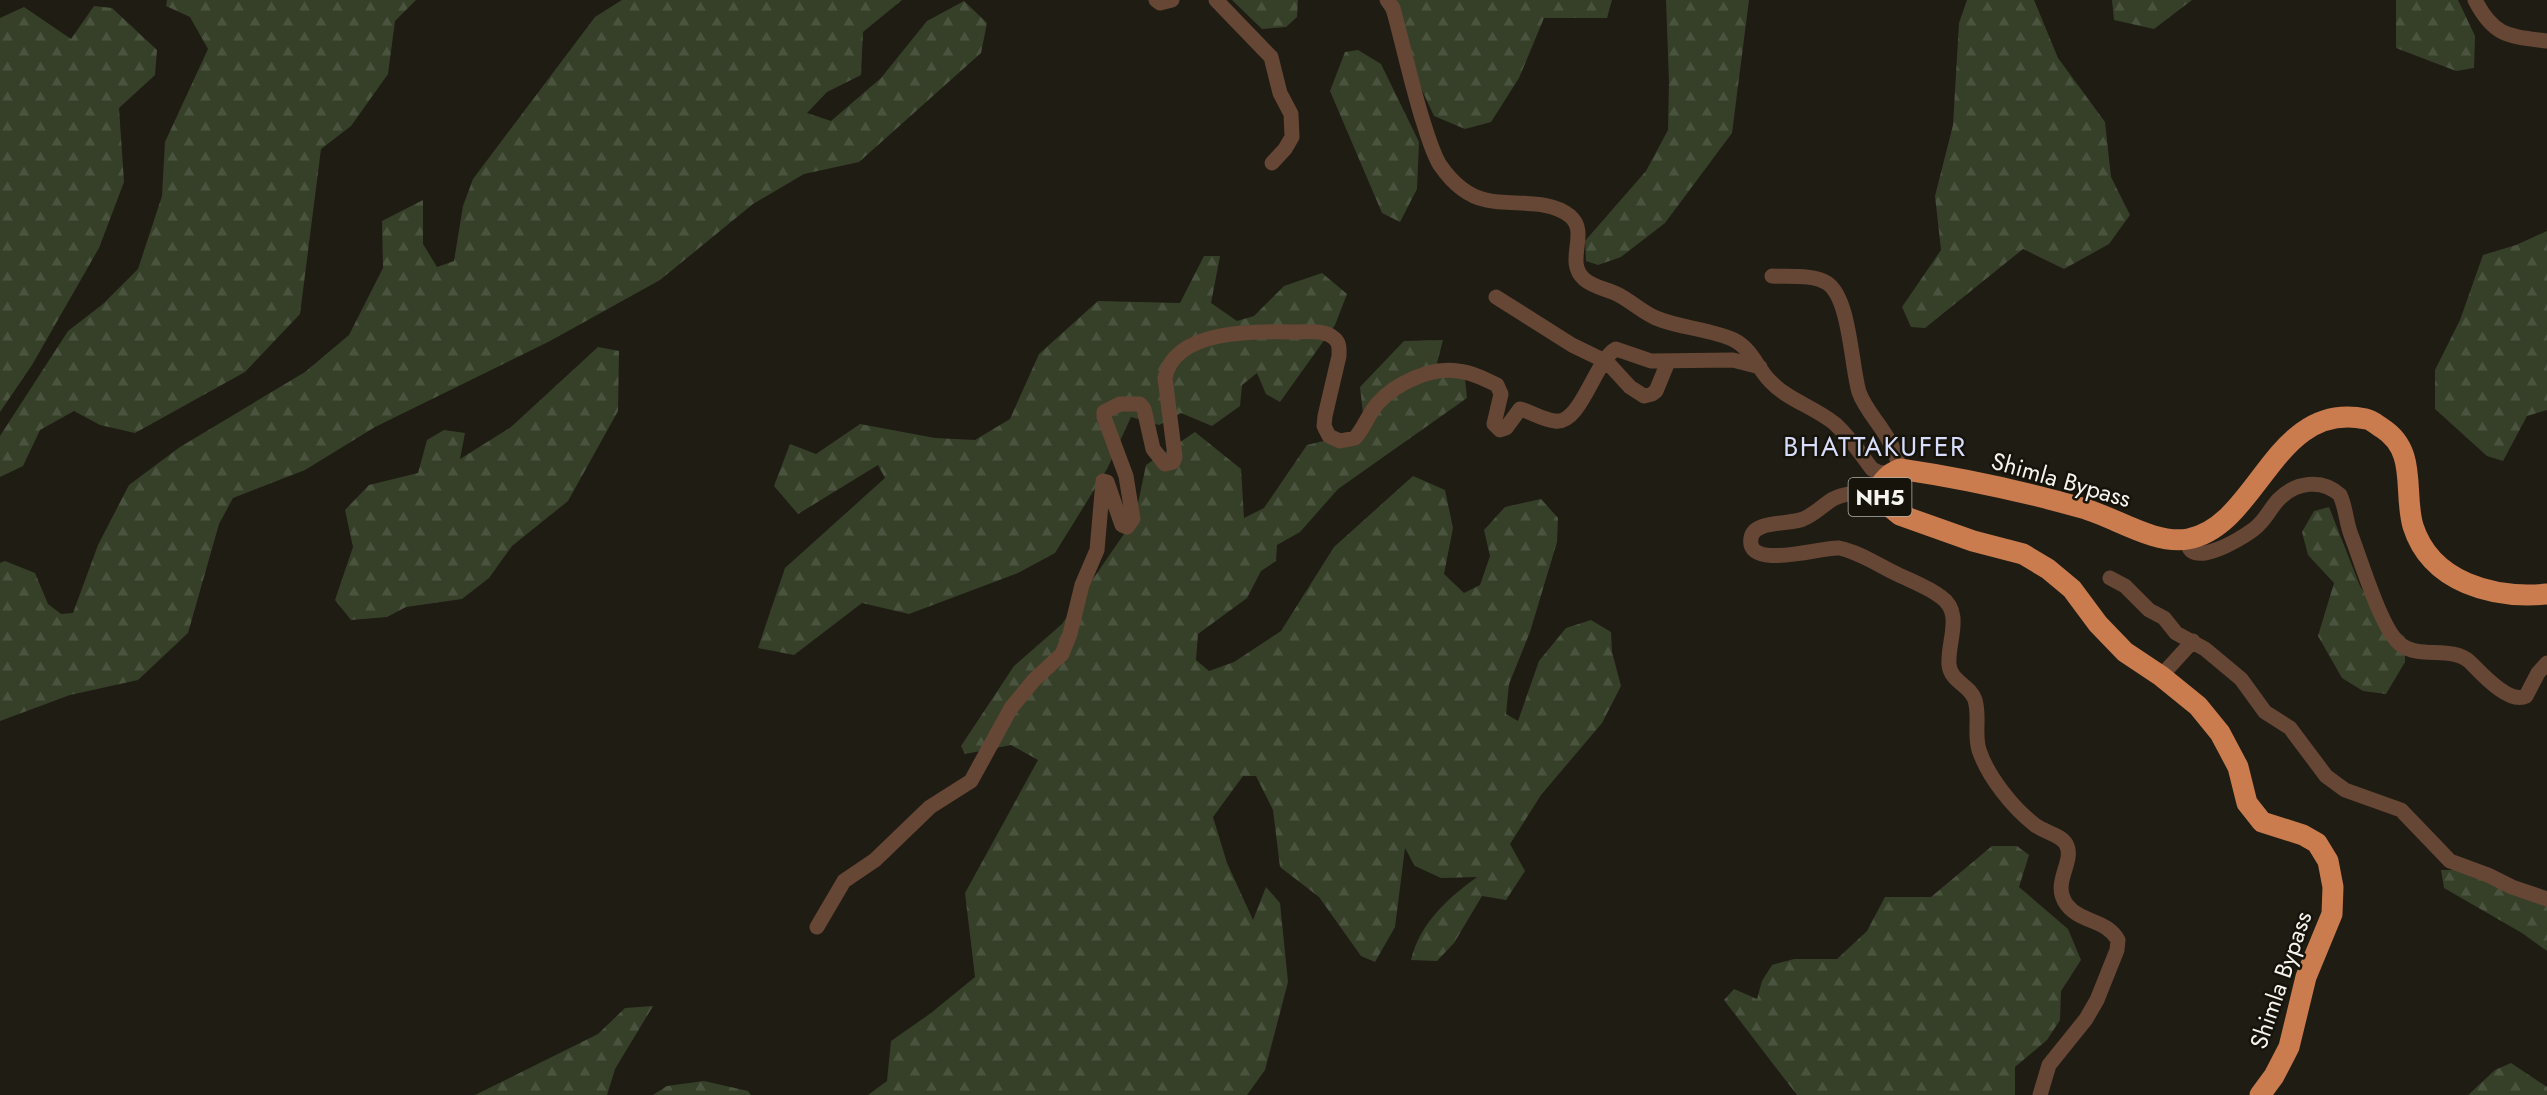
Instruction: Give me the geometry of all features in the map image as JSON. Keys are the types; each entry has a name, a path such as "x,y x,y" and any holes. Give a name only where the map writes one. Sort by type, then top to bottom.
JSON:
{"highway":[{"name":"Shimla Bypass","path":"1896,470 1961,478 2074,506 2113,518 2166,540 2188,539 2207,533 2228,517 2292,440 2324,420 2346,416 2369,420 2394,437 2403,451 2408,467 2409,504 2414,527 2424,550 2444,573 2467,584 2494,591 2527,595 2547,594"},
{"name":"NH5","path":"1877,492 1880,483 1896,470"},
{"name":"Shimla Bypass","path":"1877,492 1888,506 1900,515 1973,541 2023,554 2048,569 2072,589 2098,624 2124,652 2161,676 2198,706 2220,733 2238,767 2247,803 2262,822 2303,835 2317,843 2328,861 2332,887 2332,914 2306,977 2289,1047 2274,1076 2260,1095"}],"street":[{"path":"1156,0 1160,3 1172,0"},
{"path":"1216,0 1271,57 1280,93 1291,114 1292,137 1272,163"},
{"path":"1387,0 1394,8 1428,136 1440,165 1459,186 1471,195 1486,200 1559,209 1576,223 1579,235 1575,257 1577,269 1584,278 1597,287 1628,300 1657,319 1734,340 1746,348 1770,381 1836,424 1872,469 1880,473 1896,470 1889,439 1859,393 1846,324 1834,290 1826,282 1813,278 1772,276"},
{"path":"2475,0 2492,25 2507,36 2547,41"},
{"path":"1496,297 1572,345 1604,360 1630,387 1644,396 1656,391 1668,362"},
{"path":"817,927 844,881 861,872 875,860 930,807 971,781 1008,712 1034,680 1064,650 1082,585 1097,550 1103,480 1107,482 1122,525 1128,526 1134,516 1126,476 1104,412 1119,404 1140,404 1144,409 1153,449 1165,464 1173,462 1175,457 1165,378 1167,368 1185,350 1217,337 1261,331 1317,332 1334,338 1339,345 1339,356 1324,426 1329,436 1340,441 1355,438 1378,403 1398,387 1437,371 1457,370 1497,385 1501,394 1494,424 1500,430 1506,428 1520,409 1555,421 1565,420 1580,403 1604,360 1616,349 1651,361 1733,360 1760,367"},
{"path":"2188,539 2187,547 2191,552 2196,555 2205,553 2255,529 2282,496 2310,484 2322,484 2332,488 2340,495 2377,607 2392,636 2401,645 2413,651 2454,654 2467,660 2496,687 2518,698 2526,696 2538,673 2547,663"},
{"path":"1877,492 1851,493 1835,498 1804,519 1785,524 1767,524 1756,528 1751,538 1752,547 1761,555 1774,557 1838,548 1940,596 1951,608 1954,620 1950,645 1951,672 1975,701 1976,741 1980,753 2001,789 2017,808 2035,825 2061,839 2066,845 2067,853 2060,890 2069,908 2079,915 2105,925 2118,940 2117,950 2097,1000 2086,1019 2049,1065 2040,1095"},
{"path":"2110,578 2125,586 2149,610 2164,618 2176,633 2193,641 2241,679 2265,712 2290,728 2326,776 2367,799 2401,810 2450,861 2547,899"},
{"path":"2161,676 2193,641"}],"green space":[{"path":"167,0 416,0 395,21 388,74 351,126 321,149 300,314 245,372 135,433 100,425 74,411 40,430 23,466 0,477 0,436 68,331 103,304 138,269 162,196 165,142 208,49 190,17 166,6"},
{"path":"622,0 902,0 863,32 861,75 827,92 807,113 831,121 881,78 927,21 964,1 987,23 981,53 859,162 804,174 753,204 660,280 550,341 375,427 305,470 233,498 219,524 188,633 138,680 70,695 0,721 0,563 5,561 35,573 48,604 61,614 73,613 98,545 129,485 180,447 305,372 349,335 383,268 382,221 423,200 423,244 437,267 454,261 463,206 473,179 595,17"},
{"path":"1232,0 1298,0 1297,17 1286,27 1262,29"},
{"path":"1386,0 1612,0 1607,18 1544,18 1519,78 1491,122 1465,129 1434,116 1383,6"},
{"path":"1666,0 1749,0 1732,133 1665,223 1621,257 1598,265 1586,261 1585,241 1646,171 1668,130"},
{"path":"1967,0 2034,0 2058,58 2105,122 2111,177 2130,215 2109,244 2064,269 2023,249 1925,328 1911,327 1902,307 1941,250 1935,196 1953,125 1959,23"},
{"path":"2112,0 2192,0 2154,29 2114,20"},
{"path":"2396,0 2458,0 2475,36 2474,68 2456,71 2396,48"},
{"path":"94,6 112,8 157,50 155,75 119,108 124,182 99,248 32,365 0,412 0,18 24,7 71,39"},
{"path":"1358,50 1381,64 1419,142 1417,189 1400,222 1382,213 1330,91 1345,52"},
{"path":"2547,231 2547,410 2527,416 2503,461 2487,456 2435,409 2435,370 2460,320 2483,255 2516,245"},
{"path":"1204,256 1220,256 1211,303 1237,321 1254,316 1284,286 1322,273 1347,294 1335,325 1280,402 1266,394 1257,373 1242,385 1240,406 1212,426 1181,413 1159,425 1131,417 1107,469 1055,553 1018,573 909,614 862,603 794,655 758,648 785,568 885,478 878,465 798,514 774,486 790,444 816,454 860,424 935,438 975,440 1010,419 1039,354 1098,301 1180,303"},
{"path":"1443,340 1437,363 1465,379 1467,398 1338,489 1300,532 1277,545 1276,561 1261,571 1247,598 1198,634 1196,660 1209,671 1234,662 1281,631 1334,547 1413,476 1445,490 1453,528 1444,574 1464,593 1480,585 1490,556 1484,530 1505,507 1541,499 1558,518 1557,542 1530,632 1509,684 1506,714 1518,721 1539,661 1566,628 1591,620 1611,632 1612,652 1621,686 1602,723 1541,795 1510,844 1525,871 1506,900 1482,896 1454,943 1437,961 1411,960 1428,923 1445,903 1477,877 1441,878 1415,866 1405,848 1395,927 1375,962 1361,956 1319,897 1280,867 1273,810 1256,776 1243,776 1213,817 1227,863 1253,920 1266,887 1280,903 1288,982 1265,1070 1247,1095 868,1095 887,1081 891,1041 931,1013 975,977 965,893 1038,760 1011,745 965,754 961,746 1014,666 1062,624 1135,518 1146,465 1195,432 1241,469 1244,518 1264,508 1307,445 1365,431 1360,387 1404,341"},
{"path":"598,347 619,351 618,411 568,501 512,546 489,578 462,599 406,607 387,617 351,620 335,600 353,547 345,510 369,485 418,473 427,440 444,430 465,433 460,459 511,427"},
{"path":"2329,507 2360,586 2379,617 2405,637 2405,662 2386,694 2363,691 2342,678 2318,636 2334,583 2308,555 2302,532 2314,511"},
{"path":"1992,846 2017,846 2029,855 2019,887 2068,929 2081,960 2061,991 2060,1020 2047,1040 2015,1067 2015,1095 1797,1095 1724,1000 1734,989 1757,999 1762,981 1772,965 1794,959 1837,959 1867,931 1885,897 1931,897"},
{"path":"2441,870 2462,870 2547,897 2547,951 2522,933 2444,888"},
{"path":"653,1006 615,1069 607,1095 475,1095 598,1034 625,1008"},
{"path":"2511,1063 2547,1087 2547,1095 2468,1095 2495,1070"},
{"path":"704,1081 748,1091 751,1095 653,1095 667,1086"}],"district":[{"name":"BHATTAKUFER","path":"1875,447"}]}
